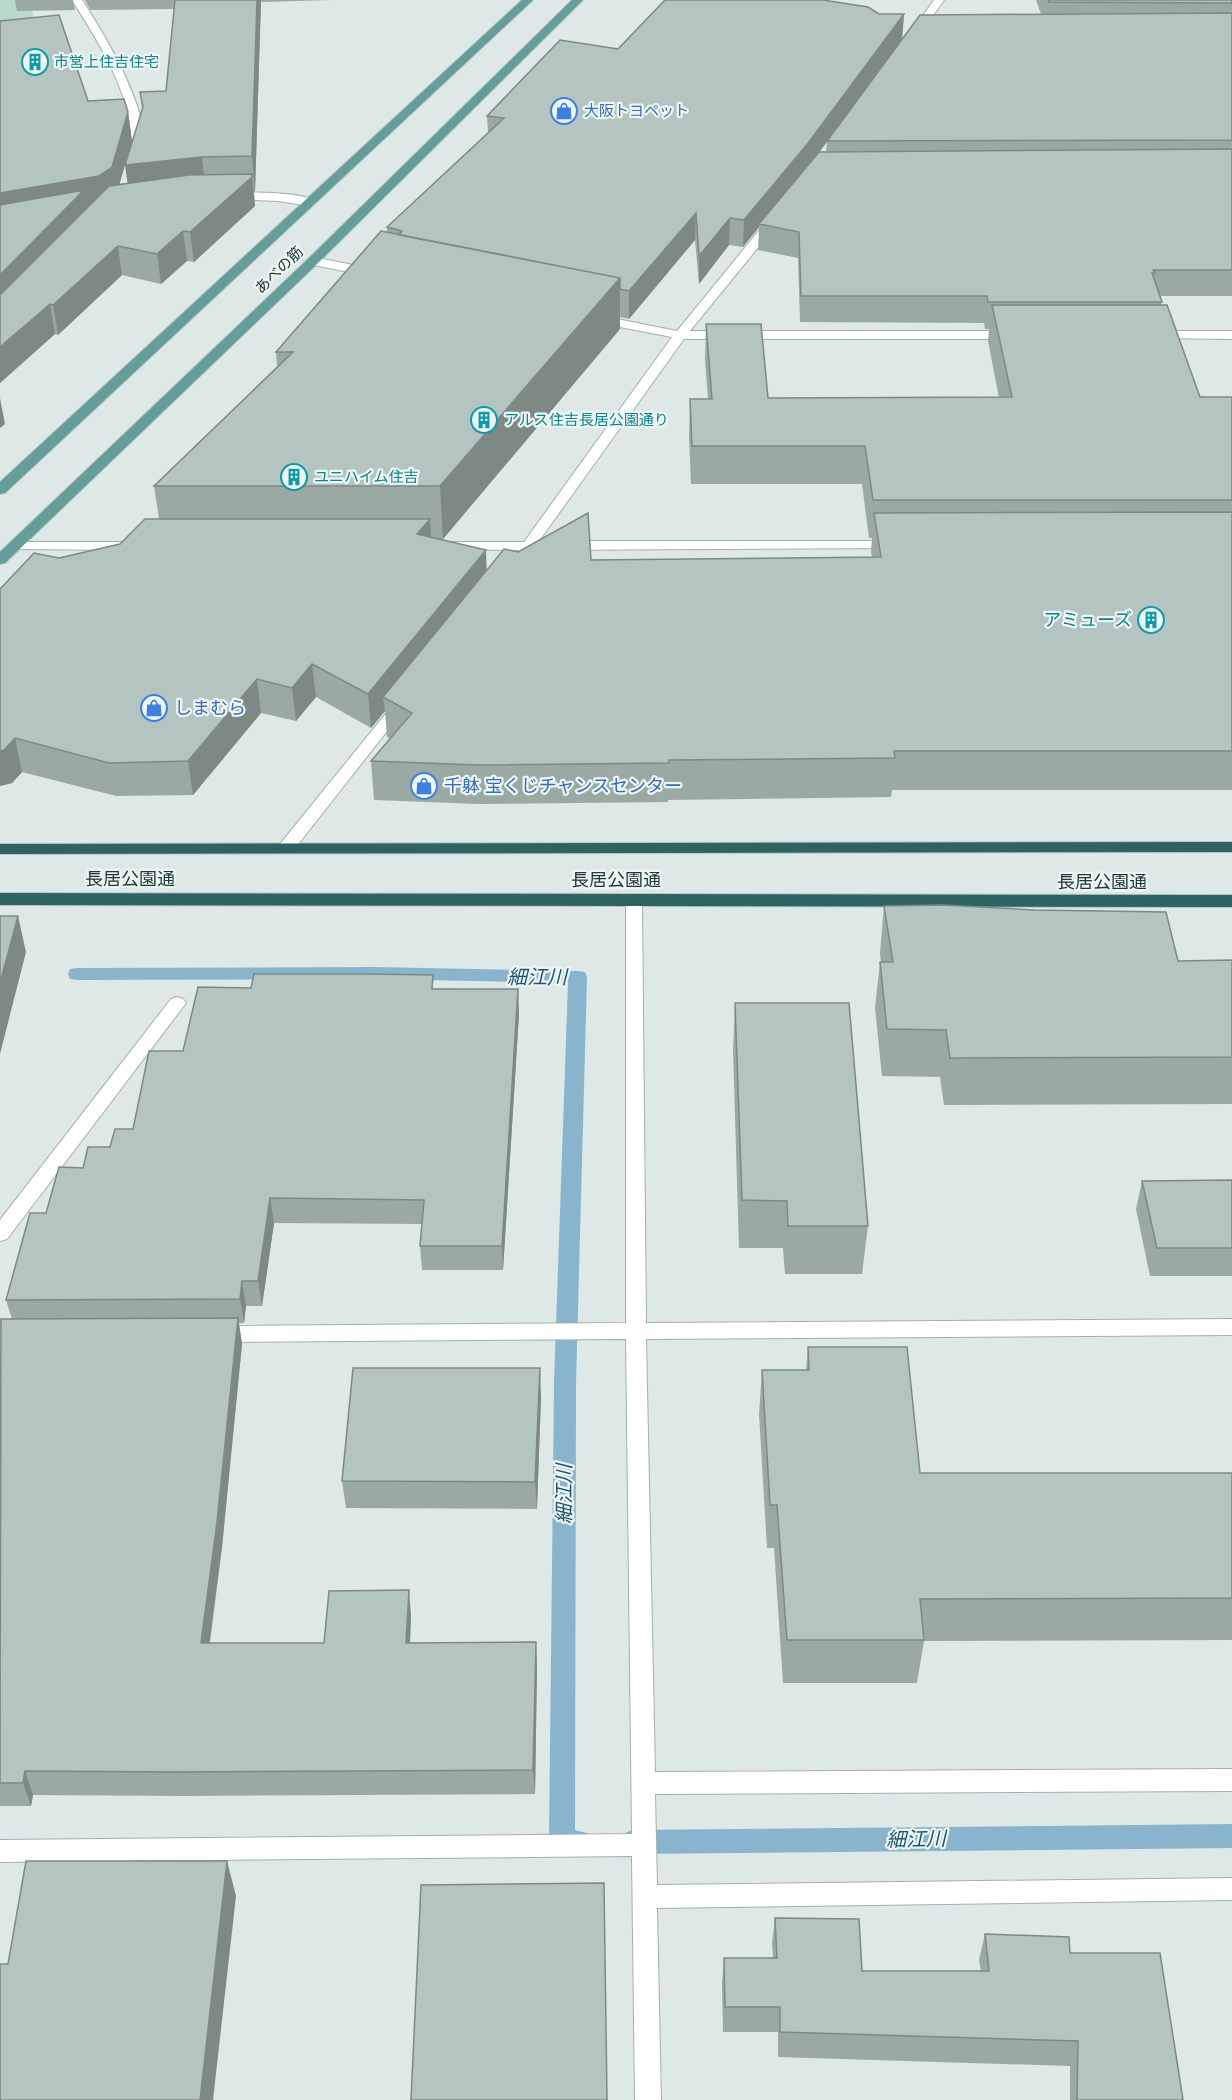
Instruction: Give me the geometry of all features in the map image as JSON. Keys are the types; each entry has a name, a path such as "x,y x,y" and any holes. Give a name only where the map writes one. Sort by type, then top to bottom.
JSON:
{"highway":[{"name":"長居公園通","path":"0,849 1232,847"},
{"name":"長居公園通","path":"0,899 1232,902"}],"main road":[{"name":"あべの筋","path":"0,490 528,0"},
{"name":"あべの筋","path":"0,560 313,261 578,0"}],"street":[{"path":"77,0 130,99 140,141 135,160"},
{"path":"903,50 939,0"},
{"path":"222,196 278,197 310,202"},
{"path":"513,565 680,335 784,208"},
{"path":"313,261 390,277"},
{"path":"587,316 680,335 1021,335"},
{"path":"1138,335 1232,335"},
{"path":"434,546 910,545"},
{"path":"15,546 152,546"},
{"path":"286,848 408,696"},
{"path":"634,900 636,1331 648,2100"},
{"path":"0,1234 177,1003"},
{"path":"204,1334 1232,1327"},
{"path":"643,1783 1232,1780"},
{"path":"0,1851 644,1845"},
{"path":"645,1897 1232,1889"}],"green space":[{"path":"0,0 27,0 35,19 0,24"}],"building":[{"path":"175,0 257,0 252,156 202,157 125,165 143,107 140,92 166,91"},
{"path":"665,0 823,0 868,7 879,14 904,14 809,142 744,220 730,218 699,256 696,213 629,291 620,289 620,278 399,235 402,231 387,227 504,118 487,116 560,40 618,49"},
{"path":"1048,0 1232,0 1232,3 1049,2"},
{"path":"1232,13 1232,140 827,141 920,15"},
{"path":"59,15 88,101 124,99 128,112 112,167 99,176 0,193 0,21"},
{"path":"1232,149 1232,270 1153,270 1162,302 988,302 987,296 801,296 799,232 759,224 819,152"},
{"path":"252,174 252,177 190,232 183,231 157,254 118,246 53,305 50,304 0,347 0,295 109,186 189,175"},
{"path":"84,190 0,275 0,205"},
{"path":"381,231 620,278 440,486 154,486 293,352 276,352"},
{"path":"992,305 1167,305 1200,397 1232,397 1232,500 873,500 865,446 692,446 690,399 712,399 706,324 761,324 768,398 1012,397"},
{"path":"1232,512 1232,751 894,751 895,758 669,760 669,763 477,765 371,761 412,713 383,697 504,549 518,552 588,513 591,560 881,557 874,513"},
{"path":"145,519 430,519 417,534 486,550 368,694 312,664 292,688 257,679 188,761 109,763 15,738 4,750 0,751 0,589 34,553 59,558 120,544"},
{"path":"943,905 1034,910 1166,912 1178,961 1232,960 1232,1057 950,1058 946,1030 887,1029 880,962 893,962 884,906"},
{"path":"0,916 18,916 0,983"},
{"path":"254,974 433,975 432,989 518,989 502,1246 420,1246 424,1200 270,1198 258,1281 242,1281 240,1299 6,1300 30,1213 46,1213 59,1167 83,1168 88,1147 110,1147 115,1129 133,1129 149,1051 183,1051 198,987 251,988"},
{"path":"735,1003 849,1003 868,1226 788,1226 787,1201 742,1200"},
{"path":"1232,1180 1232,1248 1157,1248 1142,1181"},
{"path":"238,1318 217,1522 201,1643 324,1643 329,1591 409,1590 406,1643 536,1642 533,1770 25,1771 23,1783 0,1783 1,1319"},
{"path":"808,1347 907,1347 920,1473 1232,1473 1232,1598 920,1599 924,1640 787,1640 777,1505 770,1505 762,1370 809,1370"},
{"path":"353,1368 540,1368 535,1482 342,1481"},
{"path":"26,1861 227,1861 200,2100 0,2100 0,1964 8,1964"},
{"path":"604,1883 607,2100 411,2100 421,1885"},
{"path":"775,1918 859,1919 862,1971 989,1971 985,1934 1069,1937 1070,1953 1160,1953 1183,2100 1077,2100 1078,2041 780,2032 780,2007 725,2007 724,1958 777,1958"}],"waterway":[{"name":"細江川","path":"77,974 376,973 578,977 565,1383 562,1842 581,1842"},
{"name":"細江川","path":"632,1842 1232,1836"}],"place":[{"name":"市営上住吉住宅","path":"35,62"},
{"name":"大阪トヨペット","path":"564,111"},
{"name":"アルス住吉長居公園通り","path":"484,420"},
{"name":"ユニハイム住吉","path":"294,477"},
{"name":"アミューズ","path":"1151,620"},
{"name":"しまむら","path":"154,708"},
{"name":"千躰 宝くじチャンスセンター","path":"424,786"}]}
